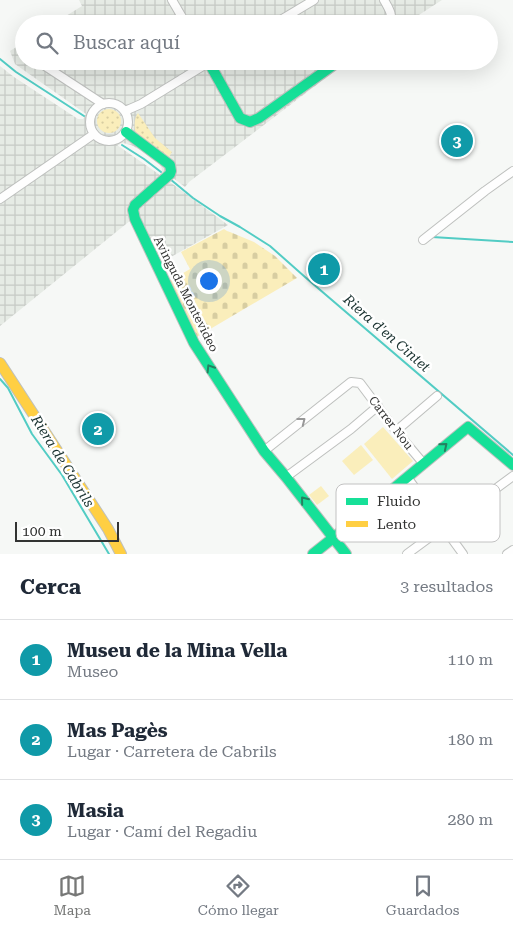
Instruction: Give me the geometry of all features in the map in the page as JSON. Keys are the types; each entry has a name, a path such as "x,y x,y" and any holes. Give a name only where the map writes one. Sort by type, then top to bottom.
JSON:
{"street":[{"path":"172,0 181,15"},
{"path":"289,15 314,0"},
{"path":"384,0 392,15"},
{"path":"51,70 103,104"},
{"path":"124,111 141,104 196,70"},
{"path":"213,70 240,118 250,122 259,118 326,70"},
{"path":"103,104 110,104 117,105 124,111 128,123 126,132 119,138 105,141 94,134 91,126 91,116 95,109 103,104"},
{"name":"Avinguda Montevideo","path":"126,132 170,165 170,174 135,205 133,210 135,220 194,343 264,451 286,476 336,541"},
{"path":"0,199 94,134"},
{"path":"423,240 513,171"},
{"path":"0,363 103,521 121,554"},
{"name":"Carrer Nou","path":"264,451 351,382 360,383 423,463"},
{"path":"396,431 437,396"},
{"path":"286,476 351,429 378,406"},
{"path":"399,484 468,427 513,465"},
{"path":"500,485 513,476"},
{"path":"407,477 412,484"},
{"path":"313,554 334,538"},
{"name":"Avinguda Montevideo","path":"337,542 346,554"},
{"path":"407,554 423,542"},
{"path":"455,542 463,554"},
{"path":"507,554 513,550"}],"shaded area":[{"path":"79,0 442,0 419,15 68,15 82,6"},
{"path":"15,48 15,64 10,51"},
{"path":"0,66 78,119 83,119 86,114 24,70 336,70 189,182 185,187 173,178 170,182 228,225 153,267 131,220 0,326","holes":["123,143 142,151 160,164 162,169 160,175 117,145"]}],"green space":[{"path":"109,109 117,113 121,121 117,129 109,133 101,129 97,121 101,113"},
{"path":"138,113 155,138 172,152 169,157 136,134 135,123"},
{"path":"224,229 254,242 275,256 297,278 195,338 168,282 190,269 181,252"},
{"path":"383,427 413,461 392,479 364,444"},
{"path":"361,445 373,460 354,475 342,461"},
{"path":"321,486 329,496 317,505 309,495"}],"waterway":[{"name":"Riera d'en Cintet","path":"0,59 16,72 84,116"},
{"name":"Riera d'en Cintet","path":"122,145 161,172"},
{"name":"Riera d'en Cintet","path":"170,179 193,198 270,246 513,455"},
{"path":"432,237 513,242"},
{"name":"Riera de Cabrils","path":"0,379 8,388 32,434 62,475 109,554"}],"traffic: fast":[{"path":"213,70 240,118 250,122 259,118 326,70"},
{"path":"126,132 170,165 170,174 135,205 133,210 135,219 194,343 264,451 336,541"},
{"path":"399,484 468,427 513,465"},
{"path":"313,554 336,536"},
{"path":"337,542 346,554"}],"traffic: slow":[{"path":"0,363 108,529 121,554"}],"place":[{"name":"Masia","path":"457,141"},
{"name":"Museu de la Mina Vella","path":"324,269"},
{"name":"Mas Pagès","path":"98,429"}]}
